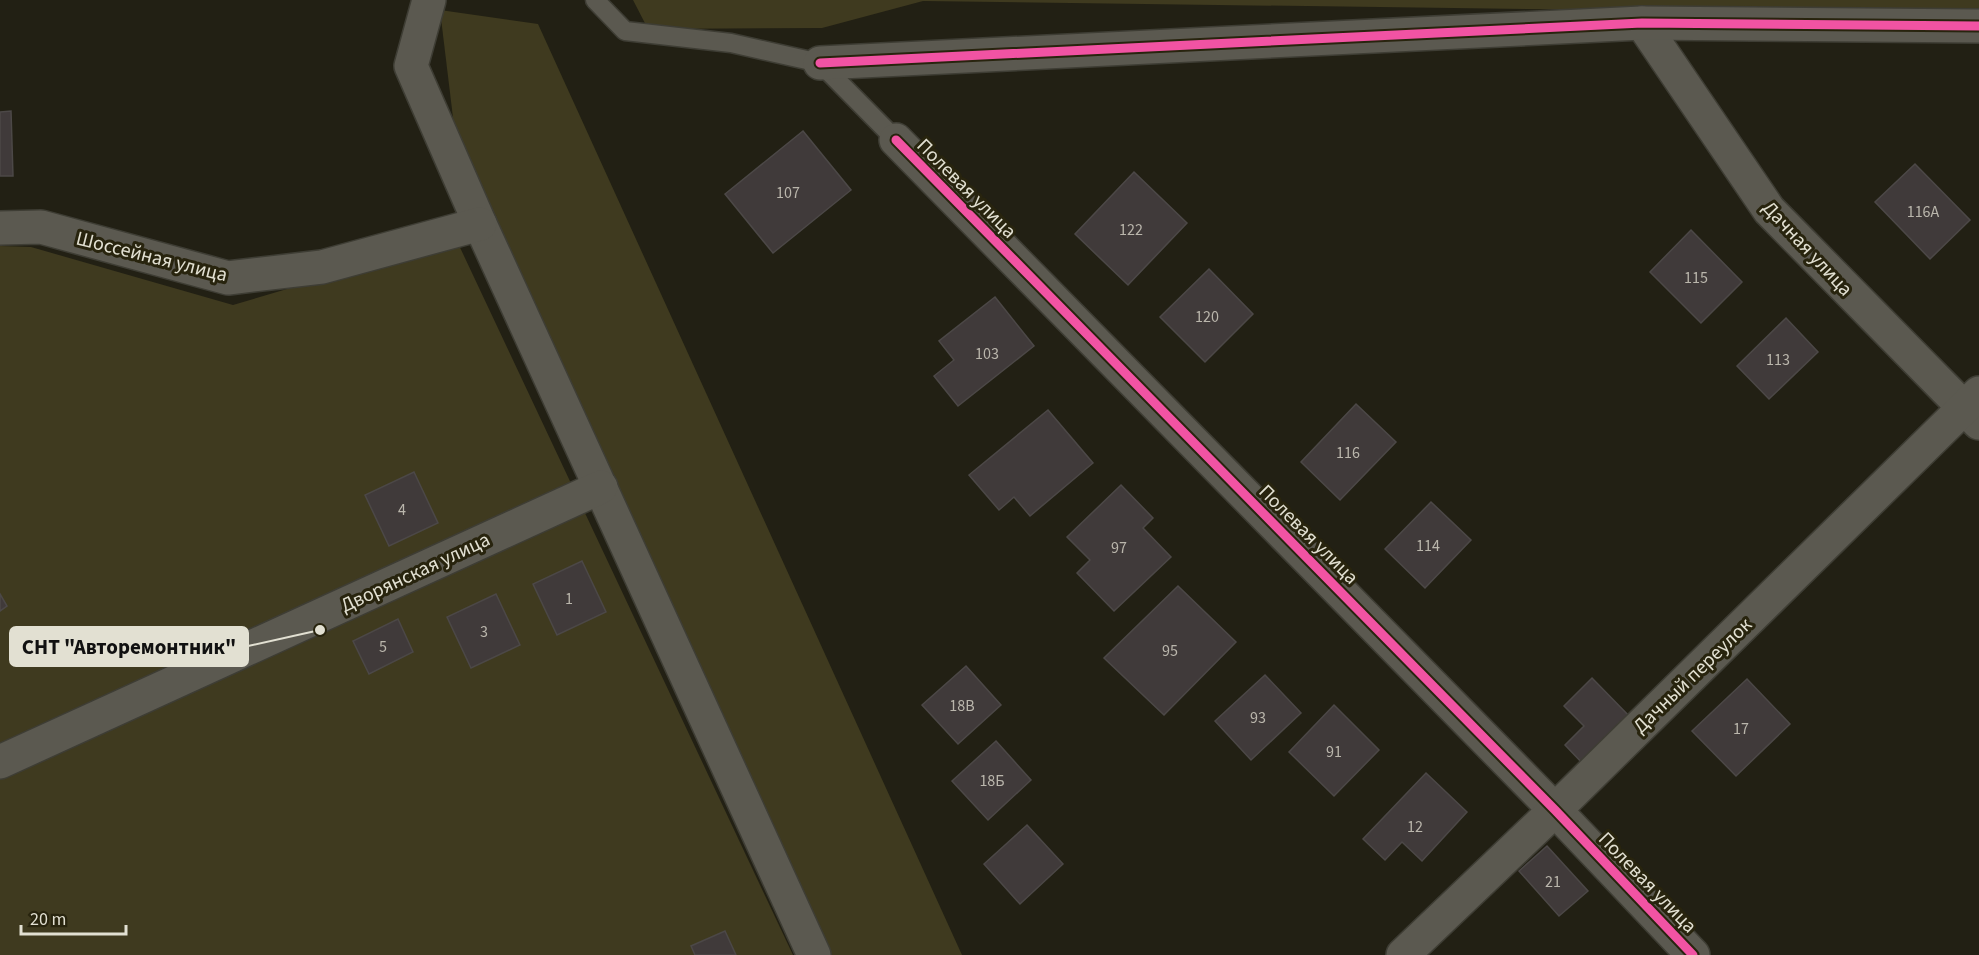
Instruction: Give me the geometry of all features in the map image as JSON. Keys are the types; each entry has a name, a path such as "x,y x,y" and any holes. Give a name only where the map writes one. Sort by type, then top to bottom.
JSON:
{"street":[{"path":"429,0 411,66 480,224 814,955"},
{"path":"820,63 1642,23 1979,26"},
{"name":"Дачная улица","path":"1642,23 1769,210 1974,408"},
{"name":"Полевая улица","path":"896,140 1555,810 1694,955"},
{"name":"Шоссейная улица","path":"0,228 41,227 228,278 322,267 480,224"},
{"name":"Дачный переулок","path":"1403,955 1974,408"},
{"name":"Дворянская улица","path":"0,762 601,487"}],"lane":[{"path":"595,0 625,31 731,43 820,63 896,140"}],"shaded area":[{"path":"633,0 1979,0 1979,15 923,1 822,28 648,29"},
{"path":"440,10 538,24 962,955 830,955 455,134"},
{"path":"456,239 793,955 0,955 0,246 31,247 233,305"}],"building":[{"path":"11,111 13,176 0,176 0,112"},
{"path":"803,131 851,190 773,253 725,194"},
{"path":"1915,164 1970,220 1930,259 1875,202"},
{"path":"1134,172 1187,223 1128,285 1075,234"},
{"path":"1691,230 1742,282 1701,323 1650,272"},
{"path":"1209,269 1253,314 1205,362 1160,317"},
{"path":"995,297 1034,346 958,406 934,376 954,360 939,341"},
{"path":"1786,318 1818,352 1769,399 1737,366"},
{"path":"1356,404 1396,442 1340,500 1301,462"},
{"path":"1048,410 1093,463 1030,516 1014,497 999,510 969,475"},
{"path":"414,472 438,523 389,546 365,495"},
{"path":"1121,485 1153,518 1143,528 1171,557 1114,611 1077,573 1090,560 1067,537"},
{"path":"1431,502 1471,540 1425,588 1385,549"},
{"path":"582,561 606,612 557,635 533,584"},
{"path":"1178,586 1236,642 1164,715 1104,658"},
{"path":"0,594 7,606 0,611"},
{"path":"496,594 520,645 471,668 447,617"},
{"path":"398,619 413,652 369,674 353,641"},
{"path":"966,666 1001,705 958,744 922,705"},
{"path":"1265,675 1301,713 1251,760 1215,721"},
{"path":"1592,678 1633,720 1586,767 1565,745 1584,726 1564,706"},
{"path":"1747,679 1790,724 1736,776 1692,731"},
{"path":"1334,705 1379,750 1334,796 1289,752"},
{"path":"996,741 1031,780 988,820 952,781"},
{"path":"1426,773 1467,812 1422,861 1402,842 1385,860 1363,839"},
{"path":"1027,825 1063,864 1020,904 984,864"},
{"path":"1547,846 1588,891 1559,916 1519,871"},
{"path":"725,931 736,955 695,955 691,946"}],"cycle path":[{"path":"820,63 1642,23 1979,26"},
{"path":"896,140 1555,810 1693,955"}],"place":[{"name":"СНТ \"Авторемонтник\"","path":"320,630"}]}
